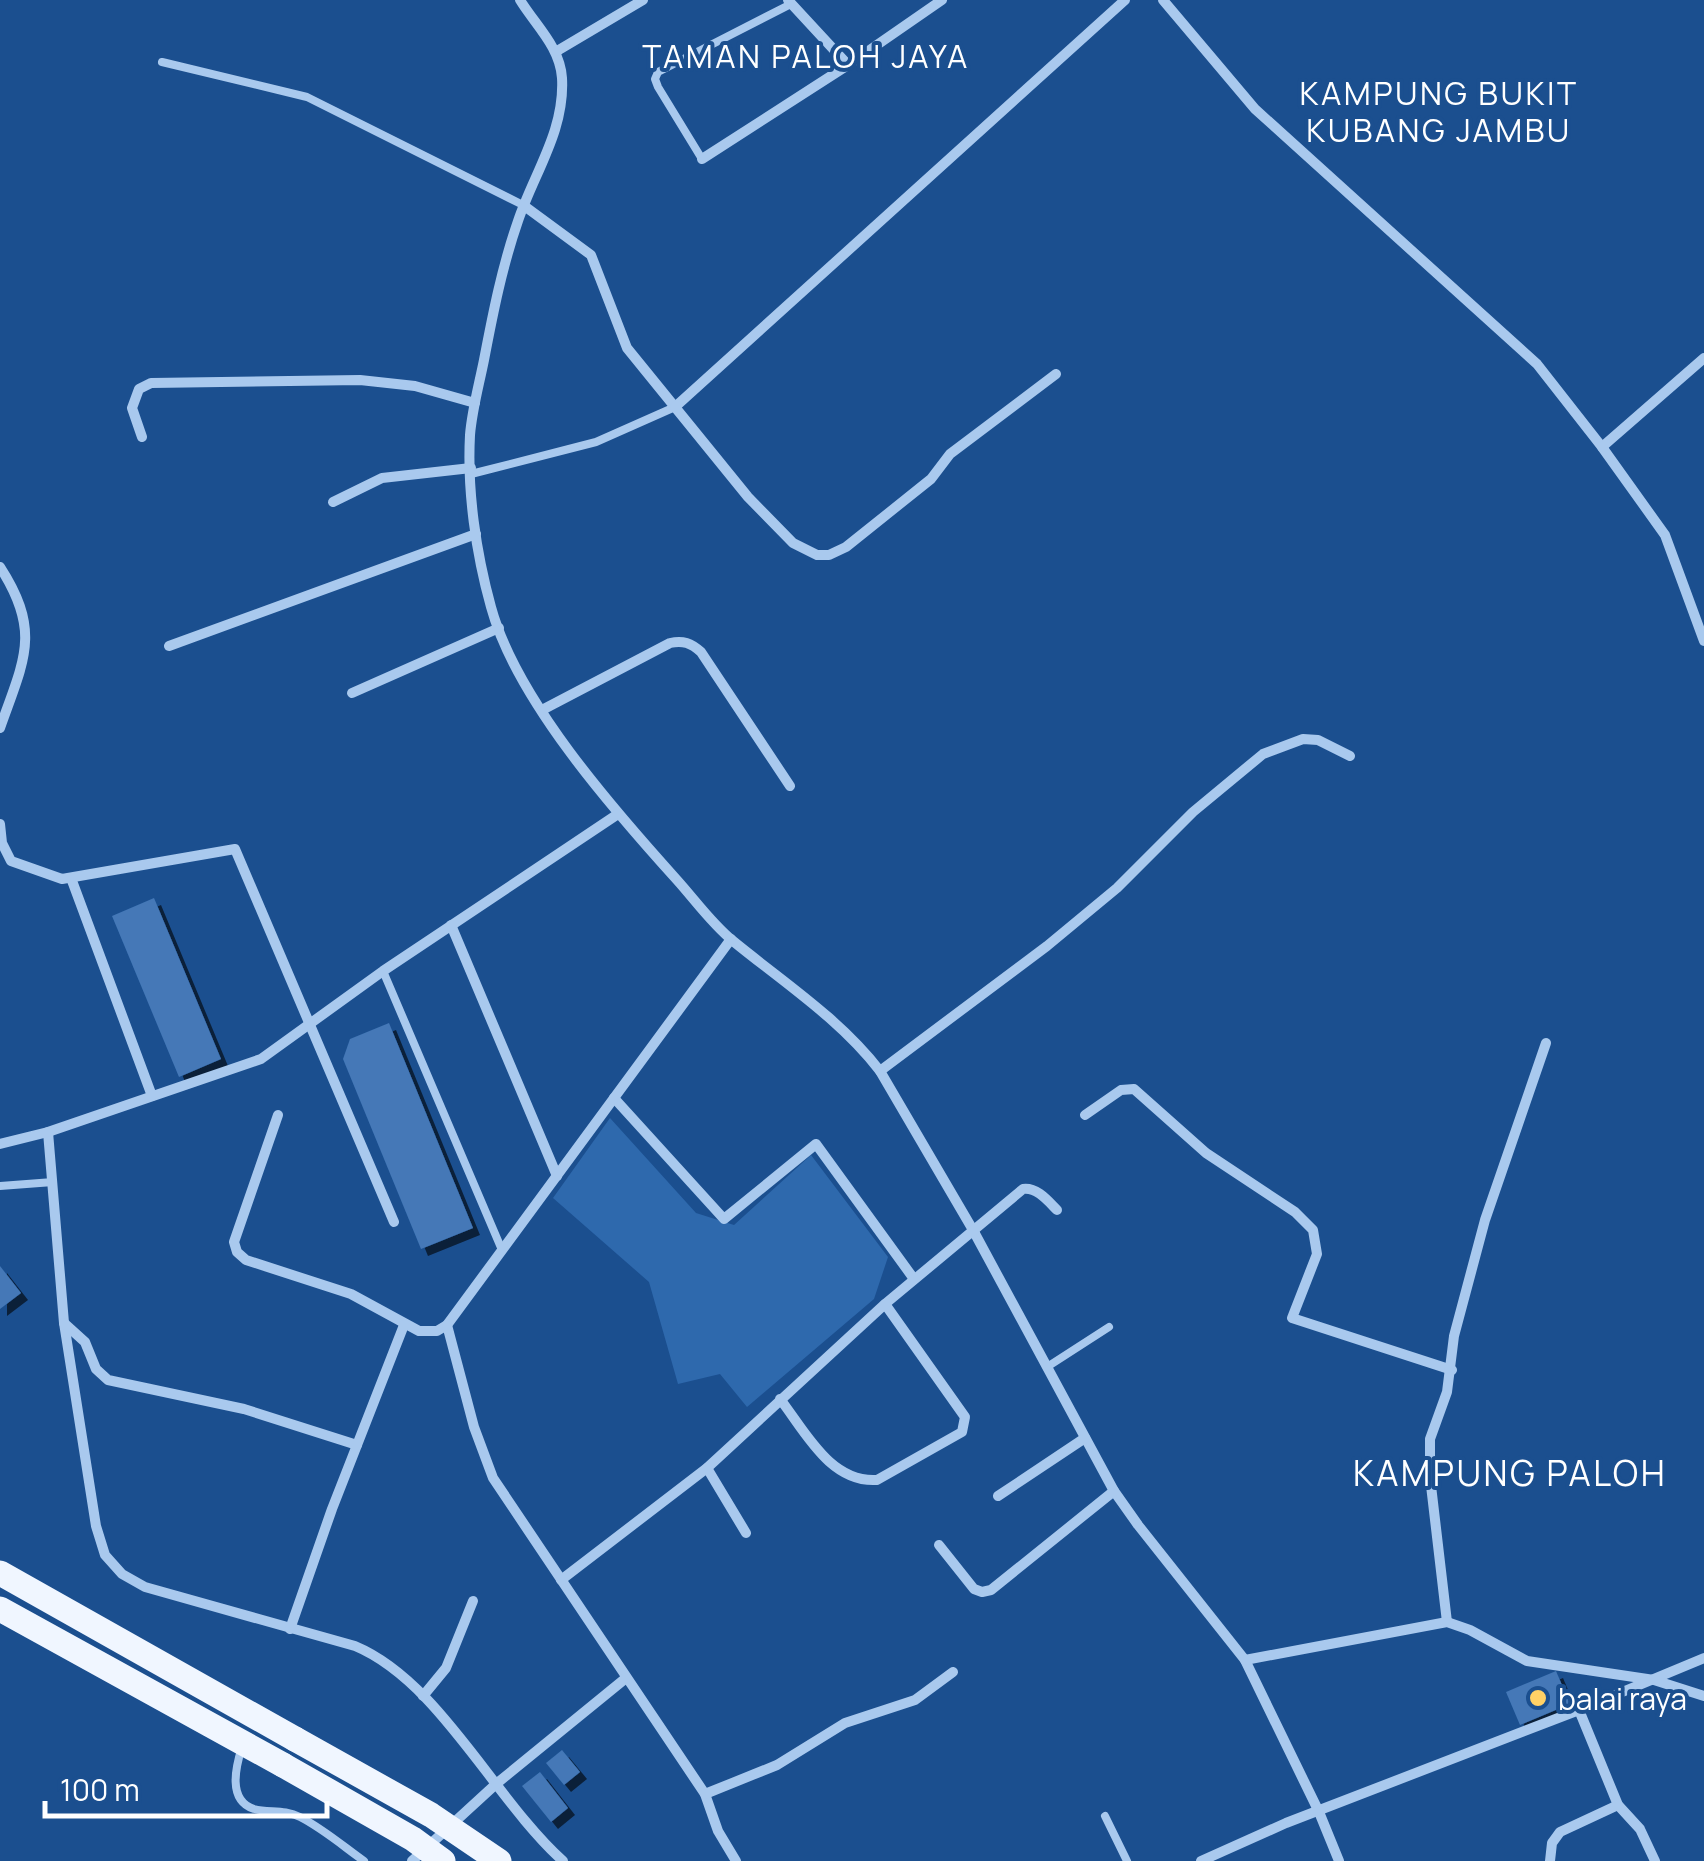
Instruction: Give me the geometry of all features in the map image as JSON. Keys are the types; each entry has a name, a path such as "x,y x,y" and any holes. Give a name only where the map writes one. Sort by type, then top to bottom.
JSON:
{"main road":[{"path":"0,1574 431,1815 500,1861"},
{"path":"0,1610 283,1764 443,1861"}],"street":[{"path":"520,0 557,50 562,107 554,138 523,205 501,274 470,434 476,534 491,608 509,657 542,710 618,814 731,939 862,1047 880,1071 973,1230 1114,1491 1246,1660 1320,1812 1339,1861"},
{"path":"557,50 643,0"},
{"path":"702,160 942,0"},
{"path":"674,408 1125,0"},
{"path":"1168,1 1255,110 1537,364 1665,535 1704,641"},
{"path":"789,2 848,66"},
{"path":"523,205 591,254 627,348 730,477 793,543 816,555 829,555 860,536 931,479 950,454 1056,374"},
{"path":"1602,447 1704,358"},
{"path":"142,437 132,408 139,389 151,383 360,380 415,386 475,404"},
{"path":"332,502 382,478 471,471"},
{"path":"168,646 476,534"},
{"path":"0,566 19,599 27,634 22,668 0,728"},
{"path":"352,693 499,628"},
{"path":"542,710 670,643 692,644 702,652 790,786"},
{"path":"880,1071 1047,946 1117,888 1193,812 1263,754 1303,740 1318,740 1350,756"},
{"path":"0,1144 48,1132 261,1059 382,971 618,814"},
{"path":"0,824 2,842 11,861 53,877 70,878 236,850 394,1222"},
{"path":"70,878 152,1096"},
{"path":"451,924 557,1176"},
{"path":"278,1115 234,1242 237,1252 246,1260 352,1294 419,1331 437,1331 447,1325 731,939"},
{"path":"1447,1622 1430,1477 1430,1439 1448,1392 1454,1336 1485,1220 1546,1043"},
{"path":"1086,1115 1121,1090 1134,1089 1206,1153 1295,1212 1313,1230 1317,1254 1292,1318 1452,1370"},
{"path":"614,1098 724,1220 816,1144 914,1280"},
{"path":"48,1132 64,1323 96,1526 106,1555 122,1574 145,1587 379,1656 407,1678 532,1833 562,1861"},
{"path":"561,1580 706,1468 885,1304 1024,1189 1040,1194 1057,1210"},
{"path":"780,1399 837,1470 864,1481 877,1480 962,1432 965,1417 885,1304"},
{"path":"64,1323 85,1342 96,1369 108,1380 212,1401 357,1445"},
{"path":"290,1630 404,1325"},
{"path":"447,1325 493,1478 705,1794 718,1830 736,1861"},
{"path":"998,1496 1086,1438"},
{"path":"706,1468 746,1533"},
{"path":"939,1545 974,1589 991,1590 1114,1491"},
{"path":"422,1696 446,1668 473,1602"},
{"path":"1246,1660 1447,1622 1527,1661 1654,1680 1704,1696"},
{"path":"1201,1861 1704,1658"},
{"path":"705,1794 766,1771 845,1723 915,1700 953,1672"},
{"path":"412,1861 496,1784 626,1678"},
{"path":"1579,1710 1618,1805 1640,1829 1655,1861"},
{"path":"1550,1861 1552,1842 1560,1832 1618,1805"}],"lane":[{"path":"702,160 658,87 658,72 789,2"},
{"path":"162,62 307,97 523,205"},
{"path":"471,471 596,442 674,408"},
{"path":"382,971 502,1250"},
{"path":"0,1186 53,1182"},
{"path":"1047,1367 1108,1327"},
{"path":"243,1743 236,1769 237,1793 242,1800 254,1808 274,1809 304,1819 364,1861"},
{"path":"1105,1816 1127,1861"}],"shaded area":[{"path":"610,1118 696,1213 734,1225 811,1155 888,1257 874,1299 747,1407 720,1374 678,1384 649,1282 553,1198"}],"building":[{"path":"154,898 221,1059 179,1077 112,916"},
{"path":"389,1023 473,1228 421,1249 343,1059 350,1039"},
{"path":"0,1266 21,1293 0,1309"},
{"name":"balai raya","path":"1556,1671 1570,1704 1520,1725 1506,1692"},
{"path":"562,1750 580,1772 564,1785 546,1763"},
{"path":"540,1772 568,1808 551,1822 522,1786"}],"place":[{"name":"balai raya","path":"1538,1698"}],"district":[{"name":"TAMAN PALOH JAYA","path":"806,56"},
{"name":"KAMPUNG BUKIT KUBANG JAMBU","path":"1439,112"},
{"name":"KAMPUNG PALOH","path":"1510,1473"}]}
